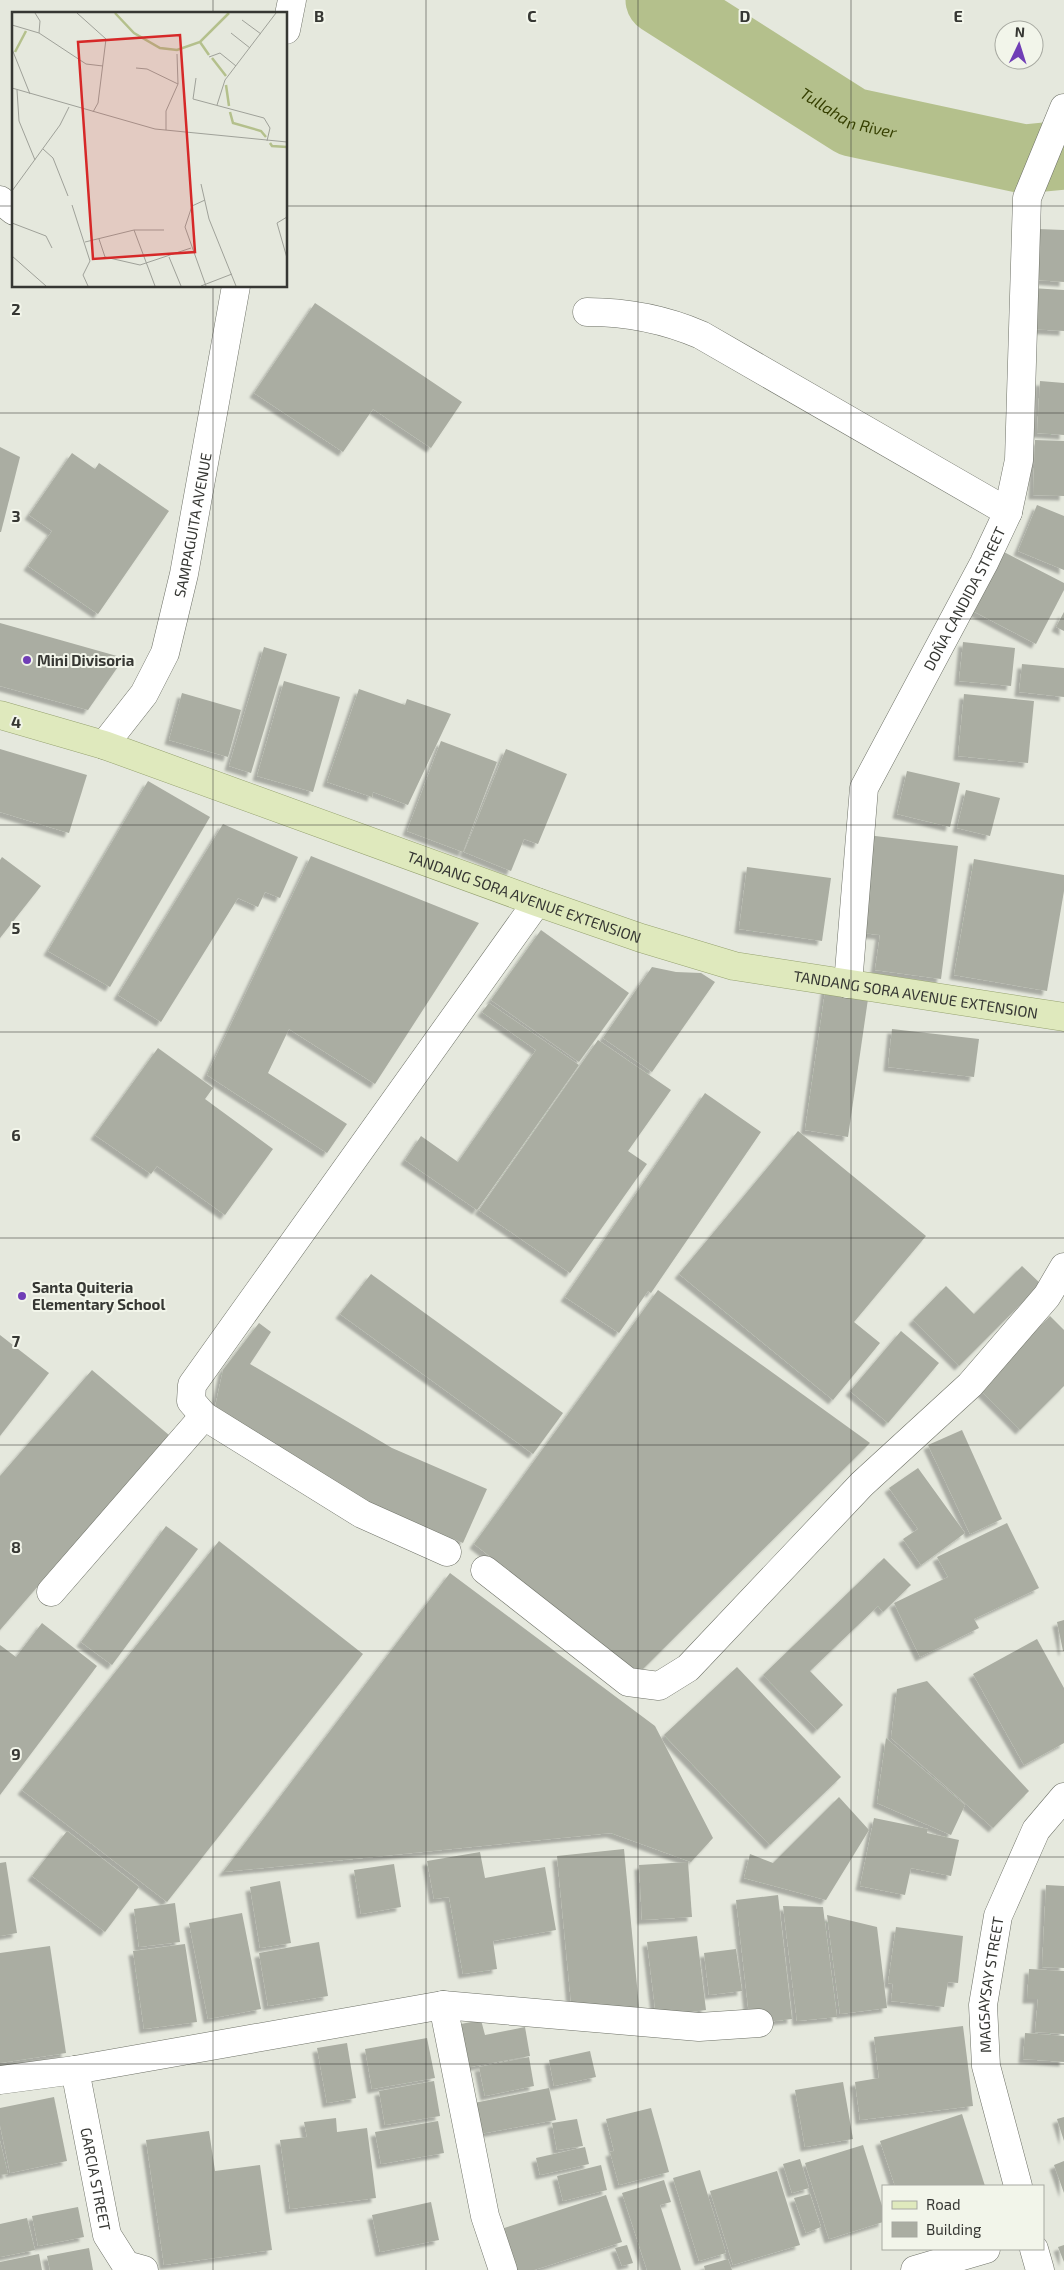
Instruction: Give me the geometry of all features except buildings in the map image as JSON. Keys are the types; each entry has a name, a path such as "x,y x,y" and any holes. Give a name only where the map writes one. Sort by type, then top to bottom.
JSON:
{"main road":[{"name":"TANDANG SORA AVENUE EXTENSION","path":"0,715 104,745 537,902 641,938 734,966 1064,1017"}],"street":[{"path":"288,20 292,0"},
{"name":"DOÑA CANDIDA STREET","path":"848,984 864,788 984,564 1008,512 1020,460 1027,198 1064,108"},
{"path":"0,200 12,209"},
{"name":"SAMPAGUITA AVENUE","path":"104,745 144,694 165,653 184,574 236,288"},
{"path":"587,312 634,314 677,324 701,335 1008,512"},
{"path":"447,1552 362,1514 204,1416 191,1401 192,1385 537,902"},
{"path":"485,1570 628,1682 659,1686 688,1668 862,1484 970,1385 1047,1296 1064,1267"},
{"path":"51,1592 204,1416"},
{"name":"MAGSAYSAY STREET","path":"1018,2185 986,2066 983,2004 998,1916 1036,1830 1064,1797"},
{"path":"443,2005 485,2216 503,2270"},
{"path":"0,2080 75,2070 443,2005 698,2027 759,2023"},
{"name":"GARCIA STREET","path":"75,2070 108,2235 126,2265 144,2270"},
{"path":"915,2270 983,2250"},
{"path":"1034,2250 1040,2270"}],"waterway":[{"name":"Tullahan River","path":"660,0 852,122 1024,159 1064,155"}],"place":[{"name":"Mini Divisoria","path":"27,660"},
{"name":"Santa Quiteria Elementary School","path":"22,1296"}]}
